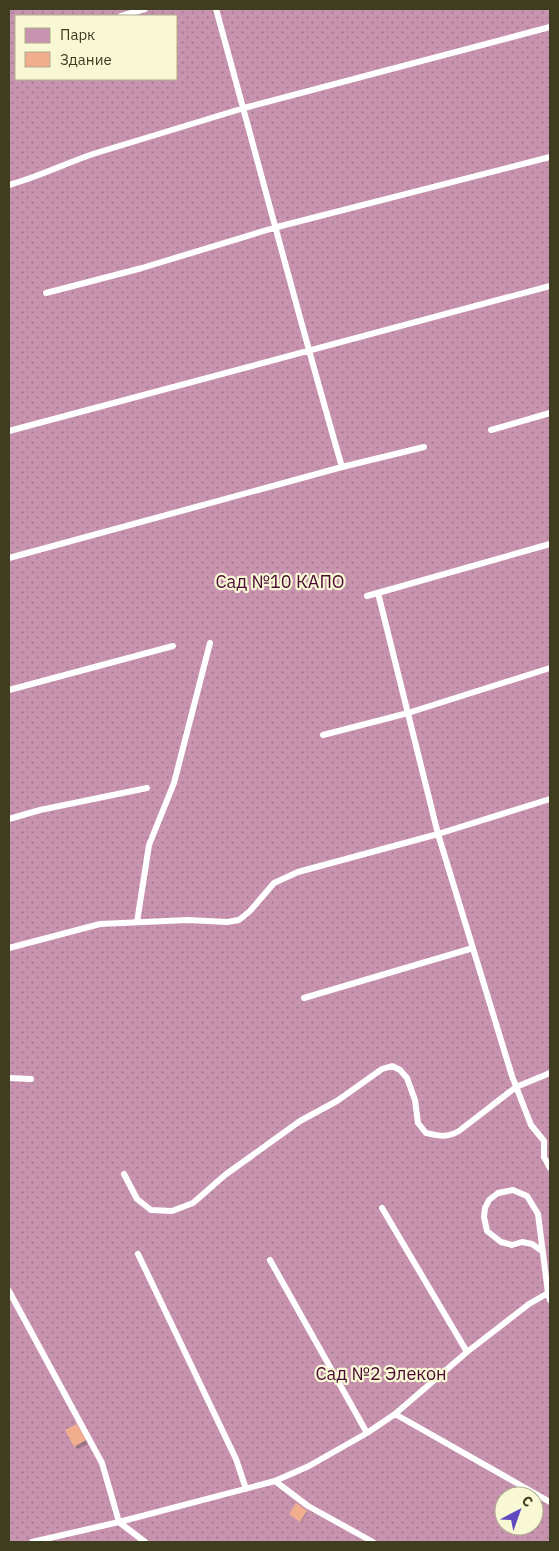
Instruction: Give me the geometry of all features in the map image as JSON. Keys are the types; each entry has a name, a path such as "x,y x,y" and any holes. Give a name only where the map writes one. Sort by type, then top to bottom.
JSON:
{"lane":[{"path":"125,15 146,9"},
{"path":"216,9 342,467"},
{"path":"9,186 36,178 70,162 93,154 244,108 550,27"},
{"path":"46,293 142,268 277,227 550,157"},
{"path":"9,431 550,286"},
{"path":"491,430 550,413"},
{"path":"9,558 342,467 424,447"},
{"path":"366,596 550,544"},
{"path":"378,593 438,834 516,1087 531,1125 544,1141 544,1157 550,1168"},
{"path":"137,922 149,846 174,783 210,643"},
{"path":"9,690 172,646"},
{"path":"323,735 408,713 550,668"},
{"path":"9,819 40,810 147,788"},
{"path":"9,948 100,924 188,920 227,922 239,920 250,911 274,883 298,872 438,834 550,799"},
{"path":"304,998 473,948"},
{"path":"124,1174 137,1199 151,1210 172,1211 193,1203 225,1175 300,1121 337,1101 382,1069 392,1066 400,1070 407,1078 415,1100 418,1123 426,1134 440,1137 450,1136 460,1131 516,1087 550,1073"},
{"path":"9,1078 31,1079"},
{"path":"32,1542 119,1522 275,1481 309,1466 367,1433 395,1414 467,1352 529,1304 549,1297 538,1214 527,1196 513,1190 498,1193 489,1200 485,1208 484,1217 487,1231 501,1242 512,1246 522,1242 532,1244 542,1251"},
{"path":"382,1208 467,1352"},
{"path":"138,1254 236,1459 246,1489"},
{"path":"270,1260 367,1433"},
{"path":"9,1291 102,1463 119,1522 145,1542"},
{"path":"395,1414 550,1502"},
{"path":"275,1481 308,1506 373,1542"}],"green space":[{"name":"Сад №10 КАПО","path":"9,9 550,9 550,1542 9,1542"}],"building":[{"path":"77,1424 86,1440 74,1447 65,1430"},
{"path":"296,1503 307,1511 300,1522 289,1514"}],"park label":[{"name":"Сад №2 Элекон","path":"381,1374"}]}
